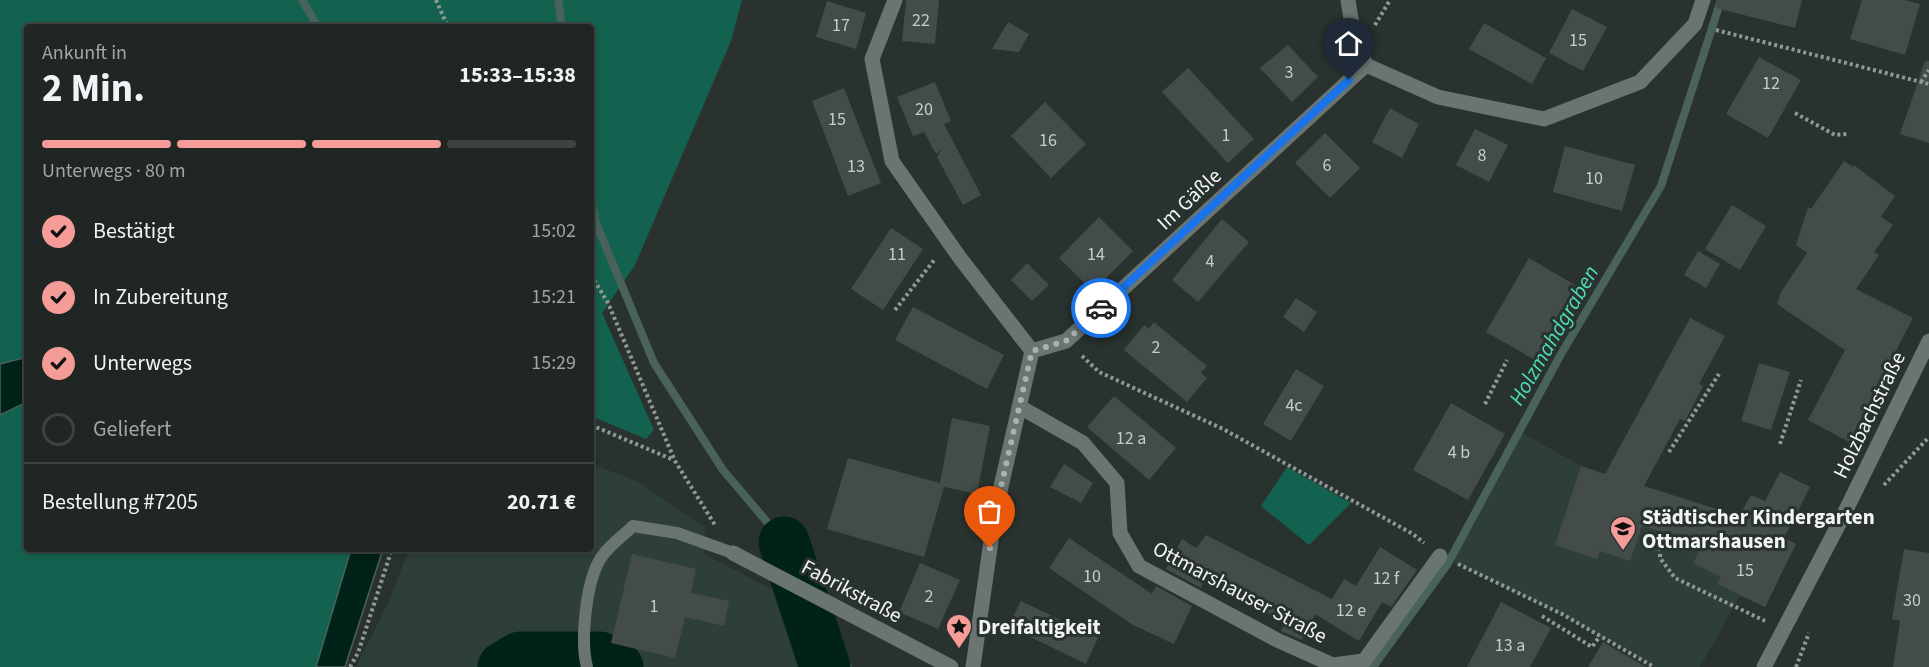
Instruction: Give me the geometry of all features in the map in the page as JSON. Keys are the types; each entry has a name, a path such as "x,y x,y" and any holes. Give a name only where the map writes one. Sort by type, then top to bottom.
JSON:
{"street":[{"path":"895,0 872,59 892,161 949,242 1032,351 995,513 973,667"},
{"path":"1348,0 1354,37 1366,65 1438,97 1544,118 1640,82 1695,24 1703,0"},
{"name":"Im Gäßle","path":"1032,351 1066,341 1366,65"},
{"name":"Holzbachstraße","path":"1764,667 1785,630 1929,341"},
{"name":"Ottmarshauser Straße","path":"1020,407 1083,443 1117,483 1120,533 1139,566 1277,640 1333,665 1364,661 1440,556"},
{"name":"Fabrikstraße","path":"733,553 951,667"}],"lane":[{"path":"587,667 584,653 585,604 602,556 633,526 677,533 733,553"}],"path":[{"path":"436,0 447,24"},
{"path":"1695,24 1929,84"},
{"path":"1921,82 1929,70"},
{"path":"1795,112 1835,135 1848,135"},
{"path":"895,310 949,242"},
{"path":"594,280 608,303 675,461 733,553"},
{"path":"1066,341 1099,372 1223,429 1413,534 1440,556"},
{"path":"1485,404 1507,360"},
{"path":"1669,452 1719,374"},
{"path":"1780,444 1801,380"},
{"path":"594,427 675,461"},
{"path":"1851,499 1873,497 1929,438"},
{"path":"1660,542 1660,558 1675,578 1785,630"},
{"path":"350,667 358,653 391,552"},
{"path":"1474,572 1600,636 1654,667"},
{"path":"1542,616 1592,647 1600,636"}],"shaded area":[{"path":"24,358 24,403 0,415 0,364"},
{"name":"Städtischer Kindergarten Ottmarshausen","path":"1519,431 1581,466 1750,522 1796,544 1765,607 1740,596 1700,667 1654,667 1561,614 1449,560"},
{"path":"594,465 637,481 705,528 704,554 792,600 814,667 356,667 389,601 408,552 594,552"},
{"path":"350,552 382,552 345,667 316,667"},
{"path":"792,600 835,622 851,667 814,667"}],"green space":[{"path":"0,0 742,0 731,41 635,265 602,313 654,430 646,439 594,417 594,24 24,24 24,358 0,364"},
{"path":"24,403 24,552 350,552 316,667 0,667 0,415"},
{"path":"1287,467 1351,503 1309,545 1261,506"}],"building":[{"path":"906,0 939,0 935,44 902,41"},
{"path":"1717,0 1802,0 1795,28 1716,8"},
{"path":"1862,0 1905,0 1920,4 1905,55 1850,39"},
{"path":"827,1 866,13 856,49 816,37"},
{"path":"1572,9 1607,27 1583,71 1549,53"},
{"path":"1008,22 1029,34 1019,52 992,49"},
{"path":"1484,23 1546,58 1532,84 1469,49"},
{"path":"1288,45 1318,77 1292,102 1260,68"},
{"path":"1759,57 1801,80 1768,138 1726,114"},
{"path":"1925,61 1929,61 1929,143 1900,134"},
{"path":"1188,68 1254,139 1228,163 1162,92"},
{"path":"935,82 951,121 944,124 981,195 963,205 937,157 943,147 936,154 924,132 913,136 897,97"},
{"path":"844,88 881,183 848,196 812,101"},
{"path":"1045,102 1086,144 1051,178 1011,136"},
{"path":"1390,108 1419,124 1402,158 1372,142"},
{"path":"1475,129 1508,145 1489,182 1456,165"},
{"path":"1325,133 1360,168 1330,198 1295,163"},
{"path":"1565,146 1635,165 1622,211 1553,192"},
{"path":"1844,161 1853,167 1854,165 1895,196 1881,217 1893,225 1874,252 1879,255 1856,289 1913,318 1849,442 1808,420 1845,350 1777,304 1781,292 1807,253 1796,245 1808,207 1811,209"},
{"path":"1732,205 1766,226 1740,270 1705,249"},
{"path":"1099,217 1133,251 1093,291 1059,258"},
{"path":"1222,219 1249,242 1198,302 1172,280"},
{"path":"891,228 923,249 883,310 851,289"},
{"path":"1698,251 1720,264 1706,288 1684,275"},
{"path":"1529,258 1585,291 1542,364 1486,332"},
{"path":"1027,263 1049,285 1032,301 1011,280"},
{"path":"1296,298 1317,312 1304,332 1283,317"},
{"path":"913,307 1004,355 987,389 895,340"},
{"path":"1690,318 1725,336 1699,384 1703,386 1685,421 1680,419 1644,486 1739,516 1751,495 1765,501 1780,472 1810,487 1784,538 1796,544 1765,607 1717,584 1721,577 1693,563 1703,544 1642,526 1630,561 1600,551 1597,559 1555,545 1581,466 1605,474"},
{"path":"1154,322 1207,366 1201,373 1207,378 1187,402 1124,350 1144,325 1149,329"},
{"path":"1759,363 1790,372 1771,430 1741,421"},
{"path":"1296,369 1324,386 1291,441 1263,424"},
{"path":"1114,396 1176,448 1149,480 1087,427"},
{"path":"1451,403 1505,434 1468,500 1413,470"},
{"path":"952,418 990,426 977,494 944,487 924,557 827,529 848,458 940,483"},
{"path":"1064,464 1093,483 1081,503 1050,487"},
{"path":"1206,535 1332,599 1344,579 1356,586 1380,547 1417,570 1391,607 1382,602 1359,641 1315,614 1302,640 1281,631 1285,622 1204,580 1201,588 1166,569 1182,539 1196,548"},
{"path":"1069,538 1152,594 1156,586 1192,606 1174,644 1133,625 1049,568"},
{"path":"1904,549 1929,553 1929,667 1893,667 1900,621 1892,619"},
{"path":"632,554 696,569 691,593 729,601 724,626 685,617 675,658 611,643"},
{"path":"920,563 960,580 938,629 899,612"},
{"path":"1021,601 1098,638 1086,664 1012,628 1012,619"},
{"path":"1501,602 1551,628 1530,667 1467,667"},
{"path":"1603,642 1646,667 1588,667"}],"waterway":[{"path":"302,0 316,24"},
{"path":"558,0 562,24"},
{"name":"Holzmahdgraben","path":"1373,667 1447,565 1561,354 1661,186 1721,0"},
{"path":"594,213 596,223 654,363 723,470 784,542"},
{"path":"784,542 825,667"},
{"path":"503,667 520,657 600,657 618,667"}],"way so far":[{"path":"990,548 995,513 1032,351 1066,341 1101,308"}],"place":[{"name":"Städtischer Kindergarten Ottmarshausen","path":"1623,552"},
{"name":"Dreifaltigkeit","path":"959,650"}],"route":[{"path":"1101,308 1349,80"}]}
